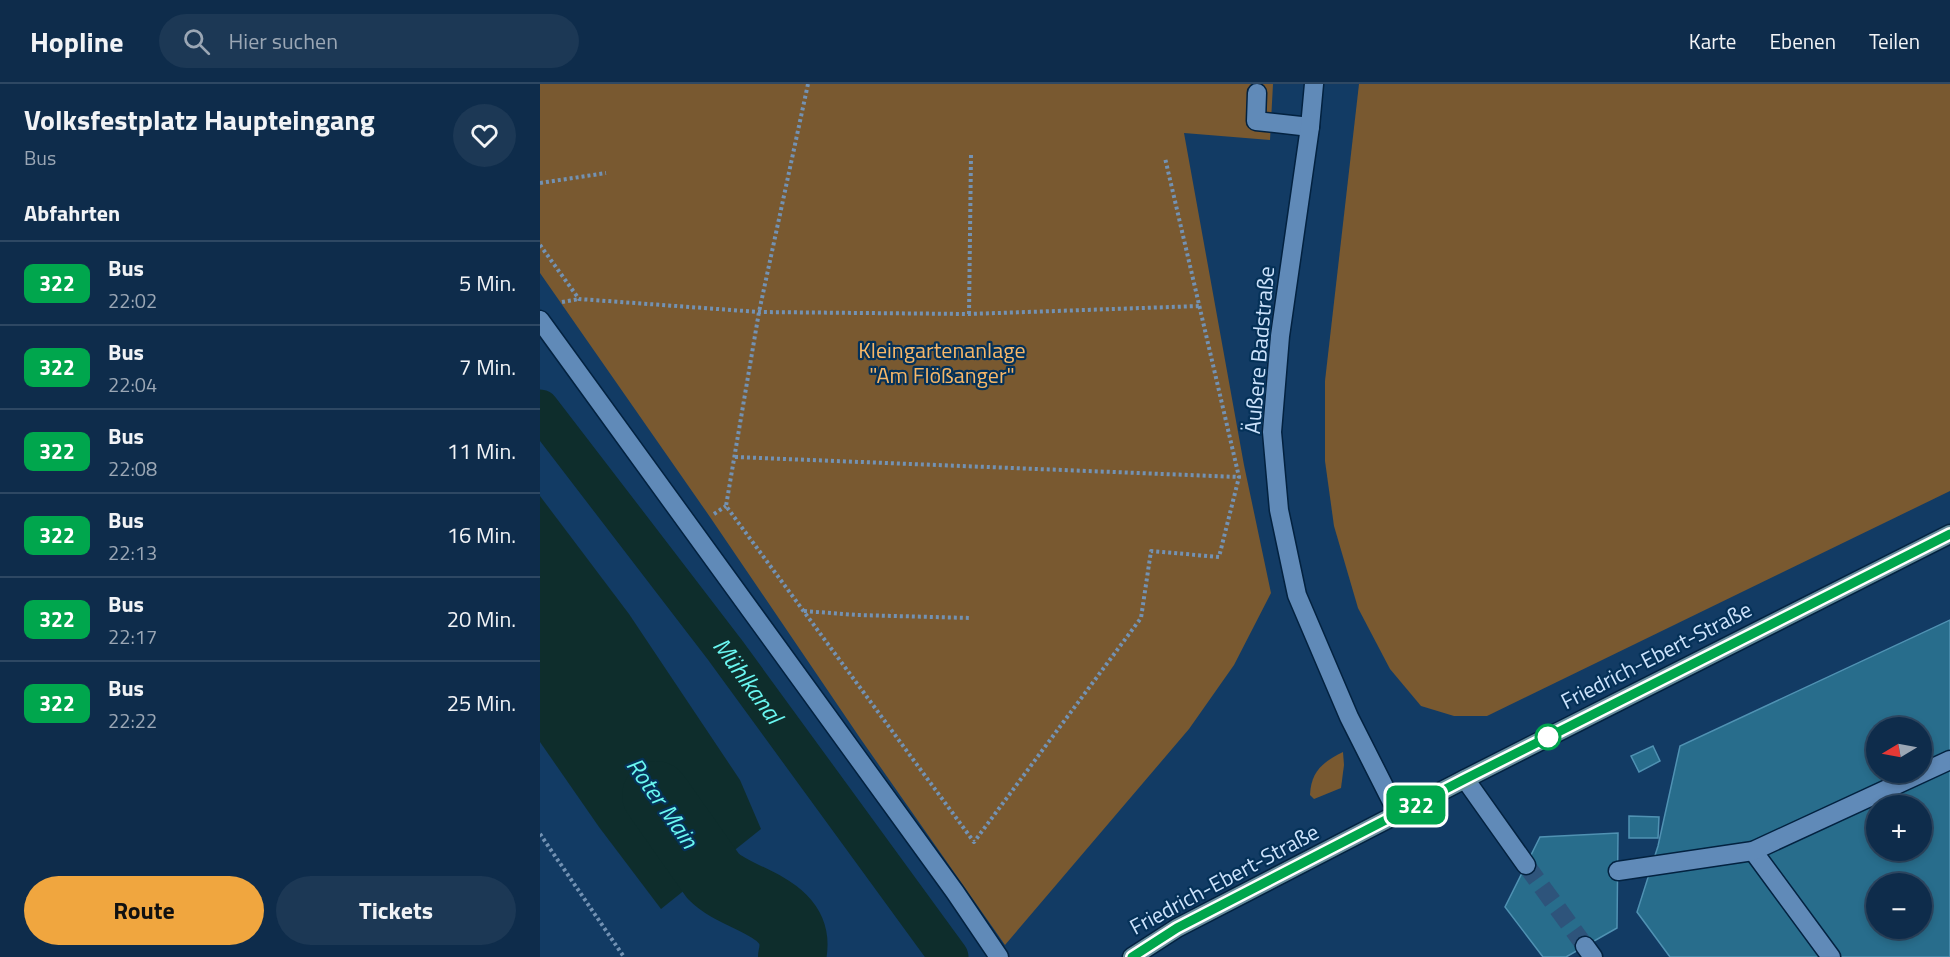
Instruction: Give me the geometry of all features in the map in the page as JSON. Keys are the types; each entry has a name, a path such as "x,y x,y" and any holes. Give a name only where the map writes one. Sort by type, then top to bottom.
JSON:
{"street":[{"name":"Äußere Badstraße","path":"1314,84 1279,347 1272,432 1278,510 1297,595 1349,717 1398,814"},
{"path":"1257,93 1256,121 1310,127"},
{"path":"540,320 948,882 999,957"},
{"name":"Friedrich-Ebert-Straße","path":"1132,957 1177,928 1465,779 1950,534"},
{"path":"1618,871 1753,851 1950,760"},
{"path":"1465,779 1526,866"},
{"path":"1753,851 1831,957"}],"path":[{"path":"808,84 759,312 726,506 974,842 1141,618 1151,551 1219,557 1239,477 1165,158"},
{"path":"969,314 971,155"},
{"path":"540,183 606,173"},
{"path":"540,245 579,299 759,312 969,314 1200,306"},
{"path":"735,457 1239,477"},
{"path":"803,610 857,615 971,618"},
{"path":"540,834 624,957"}],"green space":[{"name":"Kleingartenanlage \"Am Flößanger\"","path":"540,84 1273,84 1270,140 1184,133 1244,465 1271,593 1234,665 1189,729 1005,945 540,273"},
{"path":"1359,84 1950,84 1950,491 1487,716 1454,716 1421,706 1390,669 1358,608 1334,526 1325,461 1325,381"},
{"path":"1343,752 1341,788 1314,799 1310,795 1311,787 1319,768"}],"water":[{"path":"540,496 629,614 740,780 761,829 661,909 599,827 540,742"}],"building":[{"path":"1950,620 1950,957 1670,957 1637,912 1658,846 1680,746"},
{"path":"1653,746 1660,761 1639,772 1631,756"},
{"path":"1629,816 1659,817 1658,838 1629,838"},
{"path":"1618,833 1617,928 1566,957 1543,957 1505,907 1540,837"}],"waterway":[{"name":"Mühlkanal","path":"540,409 725,650 949,957"},
{"name":"Roter Main","path":"656,795 713,876 724,885 779,915 788,926 793,940 792,957"}],"tunnel":[{"path":"1526,865 1585,946"}],"bus line":[{"name":"322","path":"1132,957 1177,928 1465,779 1950,534"}]}
